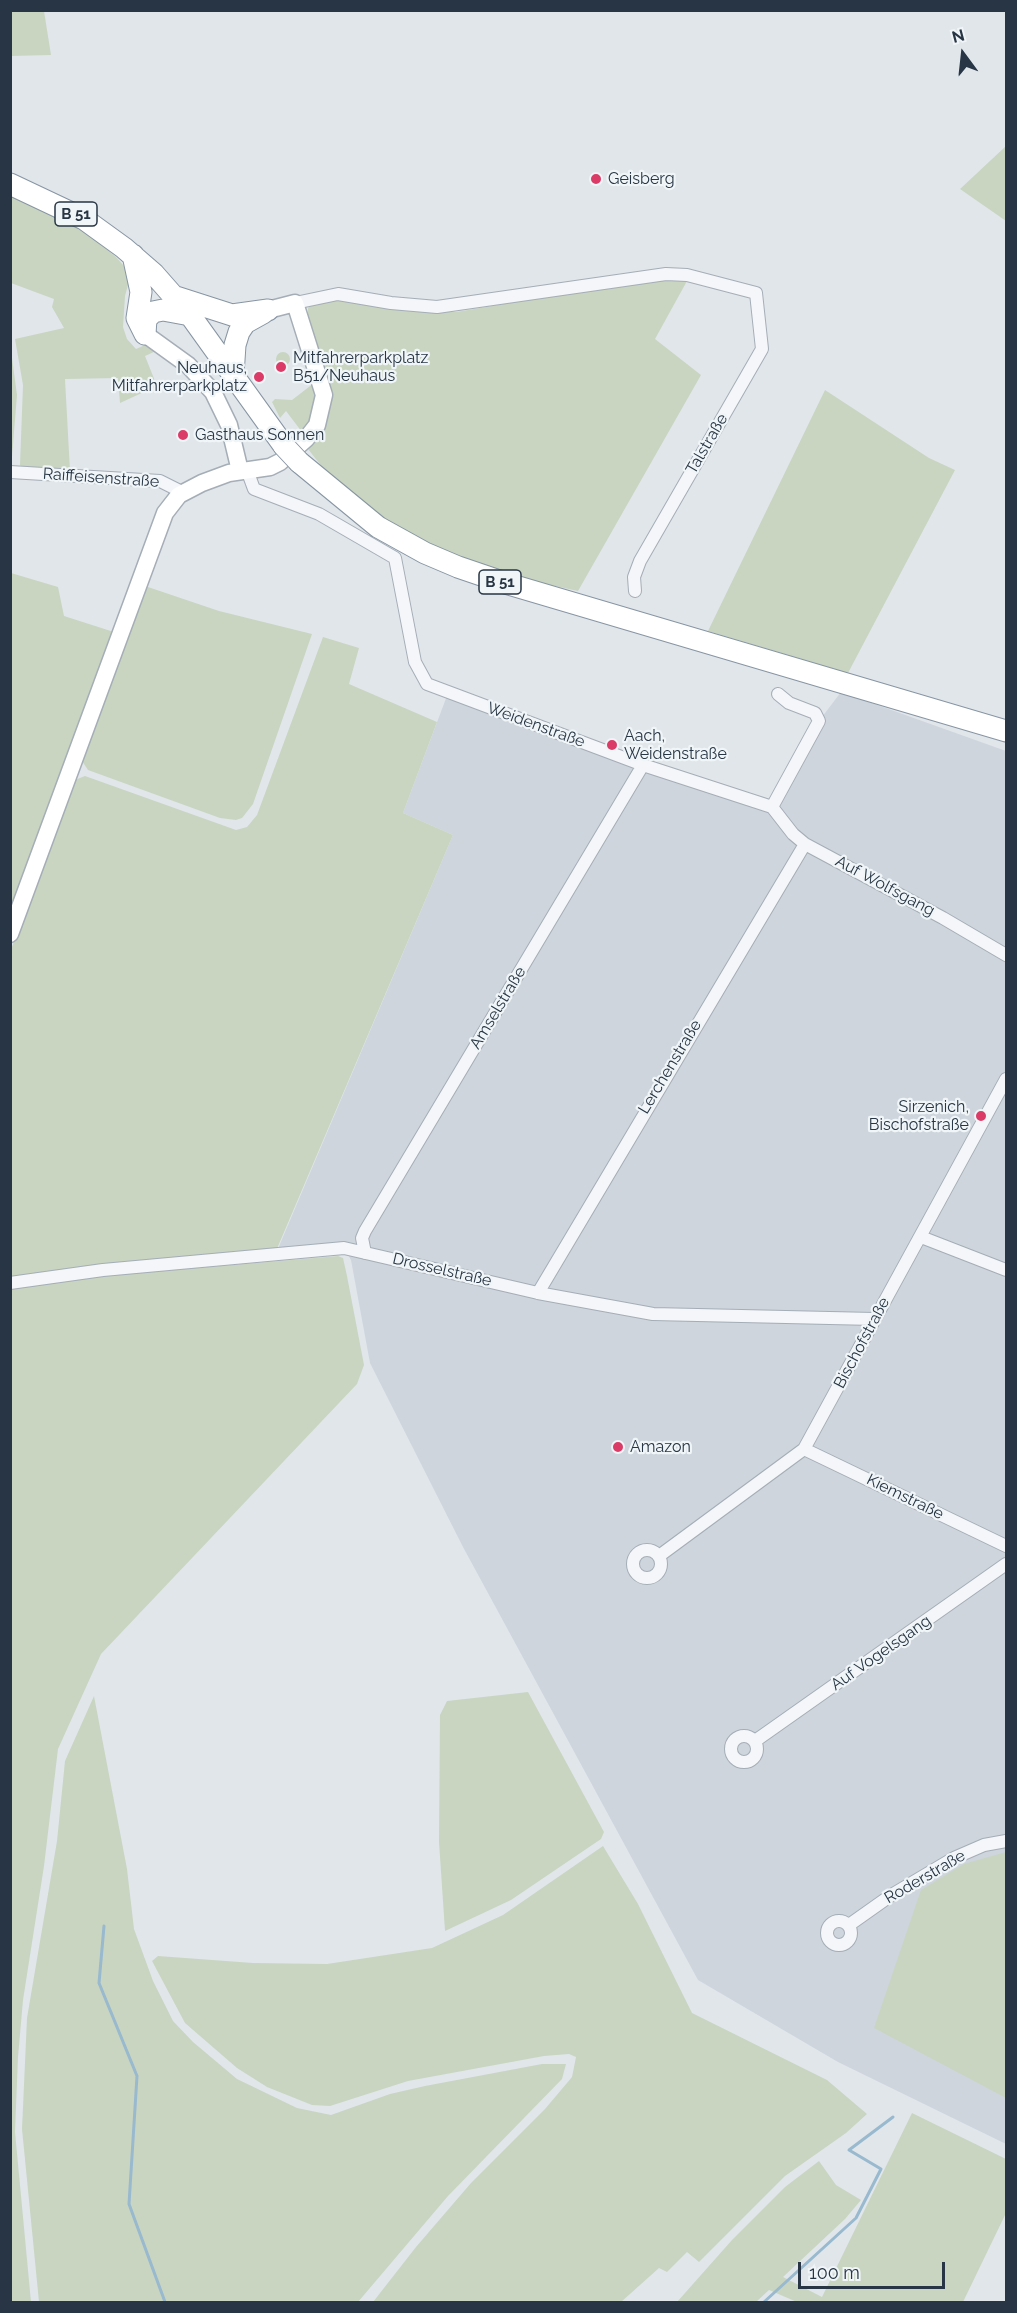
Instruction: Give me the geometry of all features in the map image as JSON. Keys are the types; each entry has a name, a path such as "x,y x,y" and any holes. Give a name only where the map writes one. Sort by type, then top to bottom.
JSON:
{"highway":[{"name":"B 51","path":"10,184 69,210 133,255 190,315 284,446 299,462 378,527 425,553 505,584 1006,731"},
{"path":"133,255 141,292 137,318 145,334"},
{"path":"174,296 232,315 268,310"},
{"path":"233,375 238,332 249,320 268,310"},
{"path":"145,334 146,319 156,311 190,315"}],"main road":[{"path":"10,934 165,513 183,493 202,483 243,470 270,467 288,456 311,432 322,410 324,395 295,303 268,310"},
{"path":"145,334 188,365 213,392 229,425 243,470"}],"street":[{"name":"Talstraße","path":"295,303 338,294 402,305 437,307 666,274 687,275 756,293 762,349 639,561 634,577 635,591"},
{"name":"Weidenstraße","path":"243,470 259,492 319,514 395,558 415,662 427,684 643,765 772,807"},
{"name":"Raiffeisenstraße","path":"13,472 160,481 183,493"},
{"path":"772,807 819,721 815,713 789,703 778,694"},
{"name":"Amselstraße","path":"365,1252 362,1238 365,1231 643,765"},
{"name":"Auf Wolfsgang","path":"772,807 793,834 805,844 944,918 1006,955"},
{"name":"Lerchenstraße","path":"538,1293 668,1069 805,844"},
{"name":"Bischofstraße","path":"658,1556 804,1449 1006,1079"},
{"path":"921,1237 1006,1270"},
{"name":"Drosselstraße","path":"10,1283 103,1270 344,1248 538,1293 653,1314 874,1319"},
{"name":"Kiemstraße","path":"804,1449 1006,1546"},
{"name":"Auf Vogelsgang","path":"755,1741 1006,1564"},
{"name":"Roderstraße","path":"849,1926 890,1896 954,1858 984,1845 1006,1841"}],"shaded area":[{"path":"841,692 1006,751 1006,2144 838,2062 698,1980 463,1547 370,1363 351,1260 344,1248 277,1251 453,835 403,813 448,693 772,807 819,721"}],"green space":[{"path":"11,10 44,11 51,55 11,56"},
{"path":"1006,146 1006,221 960,189"},
{"path":"10,193 82,229 116,257 131,274 125,296 123,327 127,339 136,349 145,345 156,351 145,356 157,386 120,403 118,378 65,379 70,471 23,470 20,465 23,385 15,339 64,328 52,307 54,299 11,283"},
{"path":"675,279 687,281 655,339 701,375 578,591 469,563 392,526 334,482 308,449 324,423 308,317 308,308 313,303 341,299 407,311 456,312 636,282"},
{"path":"10,343 17,395 11,469 10,469"},
{"path":"283,352 288,354 290,359 288,364 283,366 278,364 276,359 278,354"},
{"path":"314,383 317,388 311,420 302,432 286,411 280,418 272,402 275,399 292,400"},
{"path":"825,390 929,458 955,470 848,673 708,631"},
{"path":"11,573 58,587 64,616 117,633 11,925"},
{"path":"145,586 219,611 312,634 253,804 242,818 236,820 220,818 88,770 82,761"},
{"path":"323,637 359,648 349,684 437,722 403,813 453,835 276,1251 11,1278 10,952 75,780 85,776 236,830 247,827 257,815"},
{"path":"338,1256 343,1258 364,1365 357,1384 101,1654 58,1749 44,1866 23,2000 18,2057 15,2132 31,2302 11,2302 11,1287 79,1278"},
{"path":"528,1692 604,1832 601,1839 511,1900 445,1931 439,1842 440,1715 447,1701"},
{"path":"94,1696 127,1869 134,1929 153,1981 173,2021 193,2042 237,2079 297,2108 331,2115 390,2094 425,2086 542,2064 566,2064 562,2079 448,2196 358,2302 39,2302 22,2129 27,2018 57,1841 65,1761"},
{"path":"603,1846 638,1904 692,2013 827,2080 867,2114 846,2133 785,2176 699,2262 687,2252 667,2272 659,2268 621,2302 373,2302 471,2183 545,2109 572,2077 576,2057 569,2054 544,2056 408,2081 330,2106 312,2105 267,2087 237,2068 185,2023 152,1961 158,1956 253,1963 327,1964 432,1948 503,1915"},
{"path":"1006,1852 1006,2098 874,2028 921,1890 964,1864"},
{"path":"912,2113 1006,2159 1006,2213 963,2302 797,2302 769,2290 756,2302 677,2302 732,2240 785,2187 819,2161 836,2185 861,2200 845,2219 783,2277 822,2297"}],"waterway":[{"path":"104,1926 99,1983 137,2076 129,2204 165,2302"},
{"path":"764,2302 856,2218 881,2169 849,2150 893,2117"}],"place":[{"name":"Geisberg","path":"596,179"},
{"name":"Mitfahrerparkplatz B51/Neuhaus","path":"281,367"},
{"name":"Neuhaus, Mitfahrerparkplatz","path":"259,377"},
{"name":"Gasthaus Sonnen","path":"183,435"},
{"name":"Aach, Weidenstraße","path":"612,745"},
{"name":"Sirzenich, Bischofstraße","path":"981,1116"},
{"name":"Amazon","path":"618,1447"}]}
